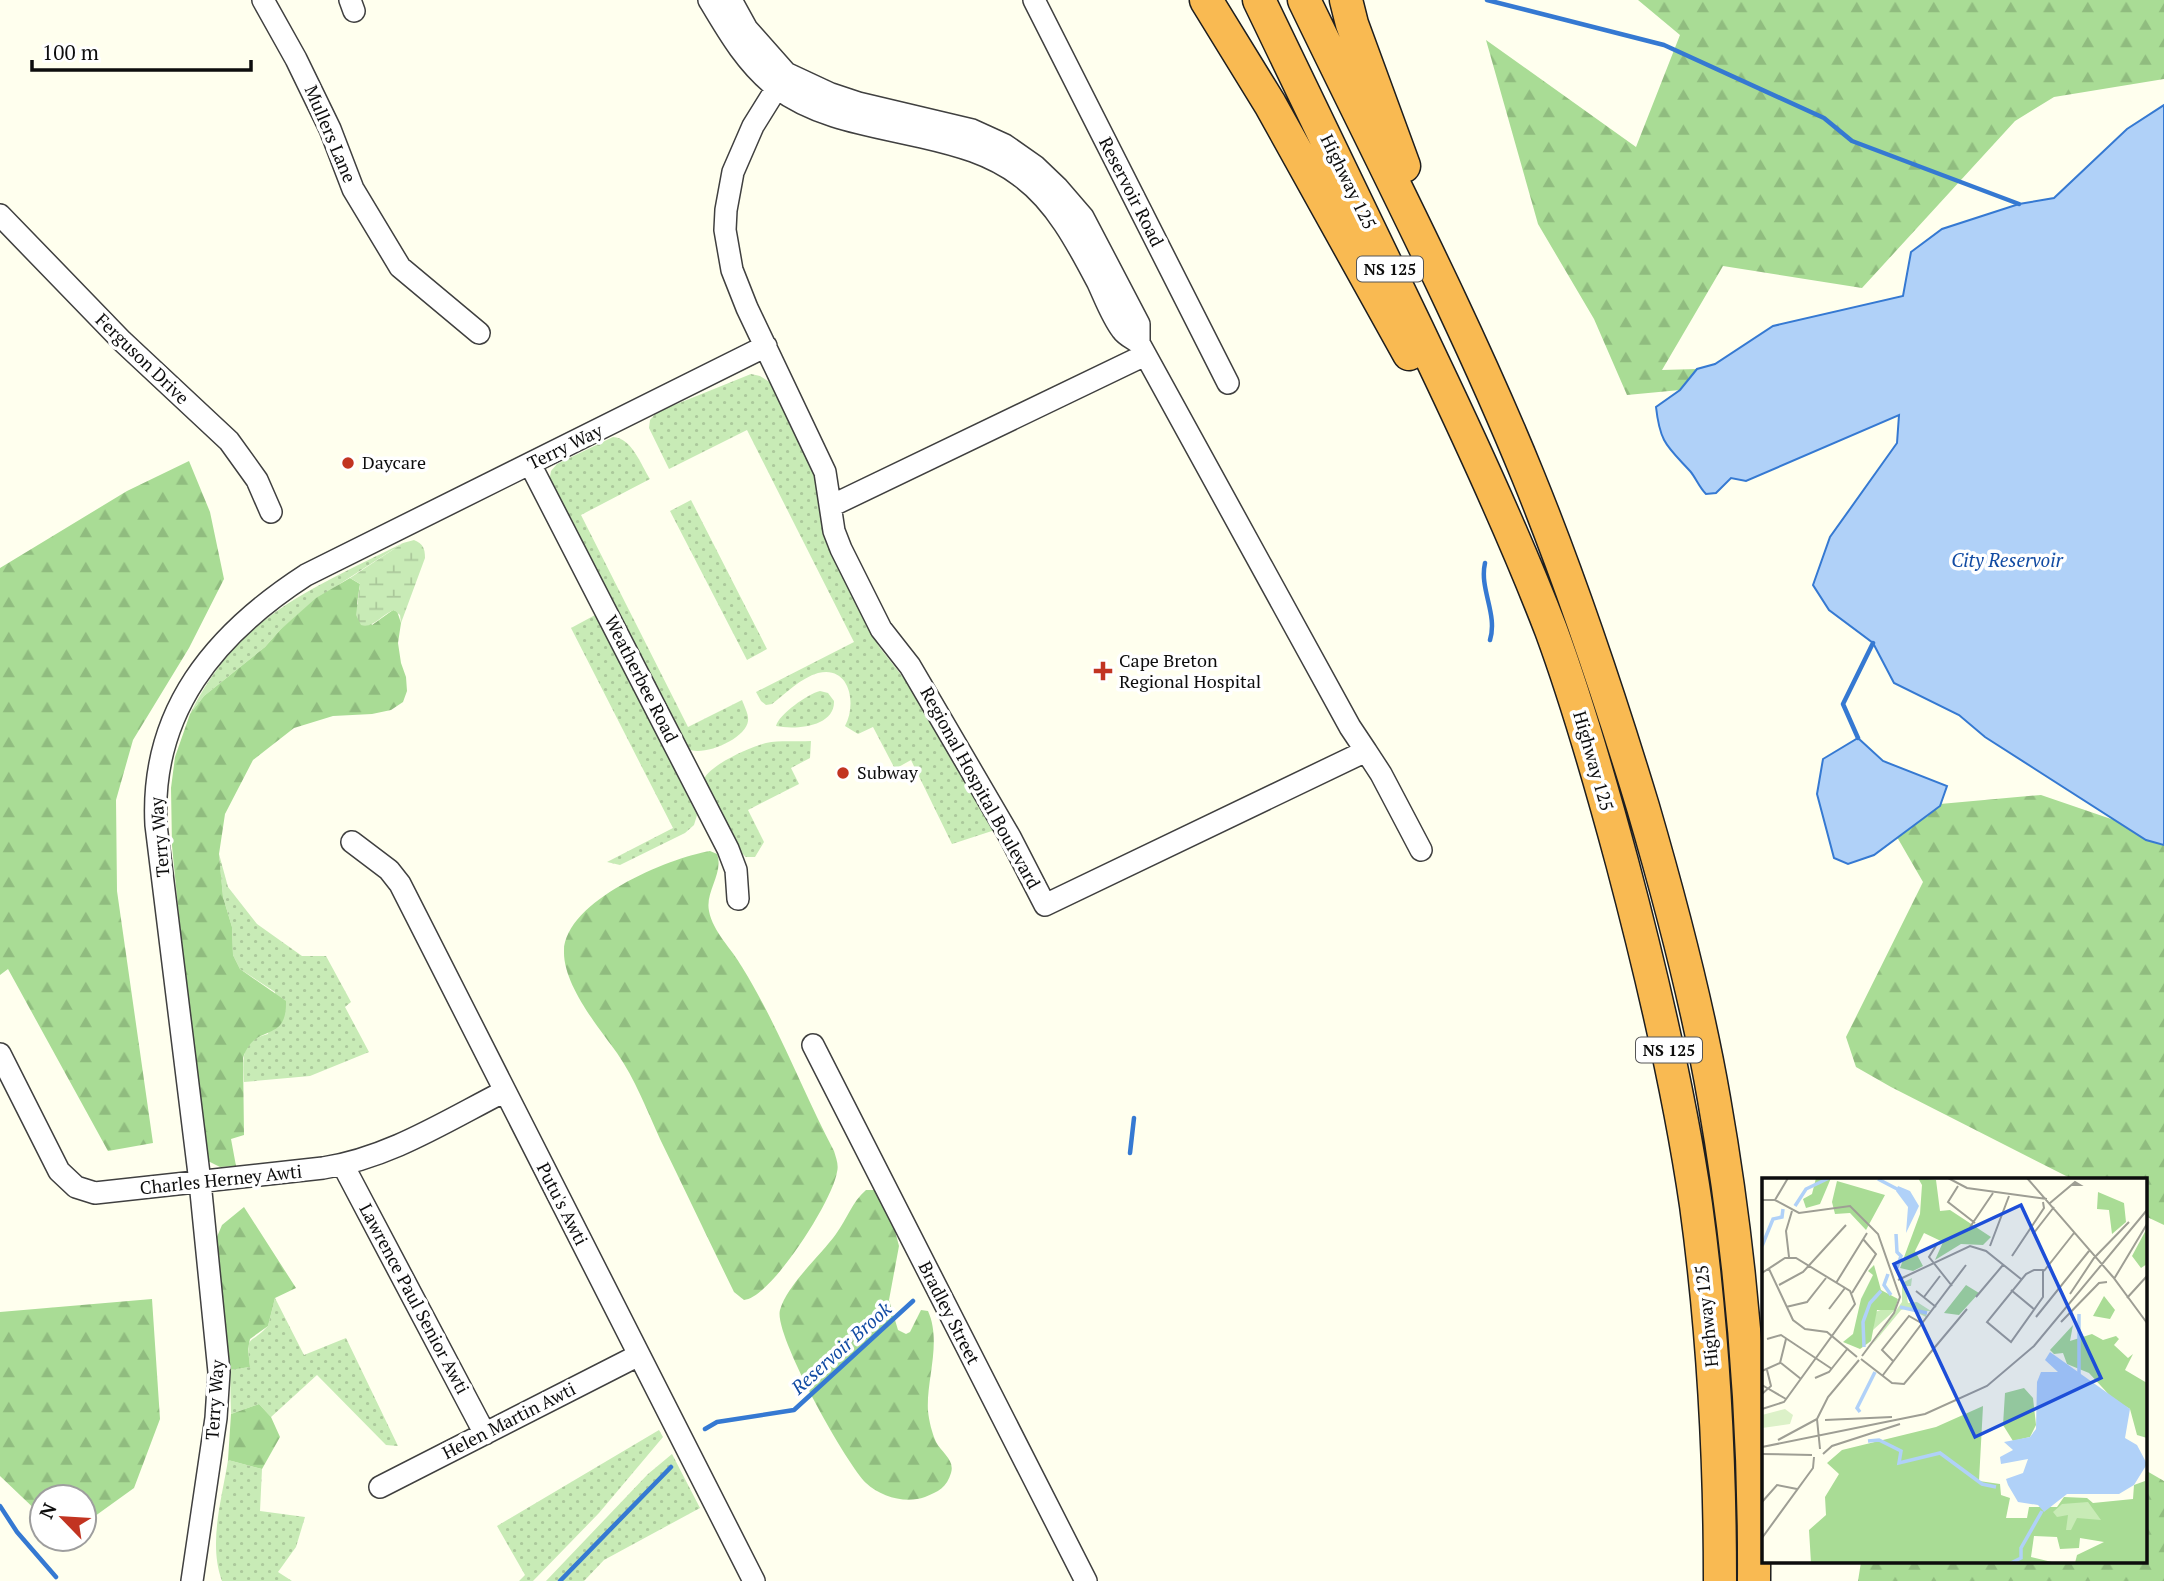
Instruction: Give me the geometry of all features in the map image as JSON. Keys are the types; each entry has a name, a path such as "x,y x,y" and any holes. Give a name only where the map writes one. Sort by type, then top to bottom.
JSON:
{"highway":[{"path":"1206,0 1270,104 1514,540"},
{"name":"Highway 125","path":"1259,0 1376,240 1514,540 1551,631 1602,787 1670,1056 1696,1210 1710,1344 1718,1462 1720,1581"},
{"name":"Highway 125","path":"1304,0 1465,332 1528,475 1580,613 1619,729 1680,939 1715,1103 1734,1229 1749,1388 1754,1495 1754,1581"},
{"path":"1346,0 1357,37 1465,332"}],"street":[{"name":"Mullers Lane","path":"263,0 330,129 354,189 400,267 479,333"},
{"path":"709,0 733,40 752,64 781,80 816,108 843,118 943,142 984,155 1021,176 1054,209 1082,253 1123,332 1142,349 1350,727 1381,774 1421,850"},
{"path":"731,0 781,80"},
{"name":"Reservoir Road","path":"1034,0 1228,383"},
{"name":"Regional Hospital Boulevard","path":"781,80 753,126 731,181 726,210 727,250 732,270 825,472 837,540 876,621 906,659 924,689 1010,836 1045,905 1366,751"},
{"name":"Ferguson Drive","path":"0,215 122,341 229,441 257,480 271,512"},
{"name":"Terry Way","path":"192,1581 219,1395 218,1354 200,1182 155,806 158,769 174,714 192,681 218,649 252,614 287,588 319,569 766,346"},
{"path":"831,506 1142,349"},
{"name":"Weatherbee Road","path":"530,464 728,849 736,870 738,899"},
{"name":"Putu's Awti","path":"352,842 389,870 400,884 751,1580"},
{"name":"Bradley Street","path":"813,1045 1086,1581"},
{"name":"Charles Herney Awti","path":"0,1054 59,1171 76,1187 95,1193 343,1165 386,1152 505,1091"},
{"name":"Lawrence Paul Senior Awti","path":"343,1165 485,1434"},
{"name":"Helen Martin Awti","path":"380,1487 639,1355"}],"green space":[{"path":"1638,0 2164,0 2164,79 2054,97 2015,121 1862,288 1723,266 1662,370 1697,369 1680,390 1627,395 1594,319 1538,224 1486,40 1636,147 1680,35"},
{"path":"751,374 771,383 815,471 830,547 869,630 906,681 995,830 952,844 911,760 895,769 873,727 858,734 845,726 849,717 850,697 844,680 837,675 829,672 812,675 772,704 766,705 756,692 854,642 747,430 669,469 649,428 650,420 657,412"},
{"path":"613,437 631,447 650,479 581,515 688,727 742,700 748,721 740,734 723,745 703,751 688,749 549,483 551,471 557,464"},
{"path":"189,461 210,512 224,579 189,648 133,740 116,800 117,891 153,1143 108,1151 8,969 0,975 0,568 127,491"},
{"path":"691,500 767,649 747,660 670,511"},
{"path":"414,540 423,547 425,558 401,623 400,615 394,610 370,625 361,625 356,615 360,584 350,578 403,543"},
{"path":"403,543 335,587 280,630 265,647 204,696 190,714 209,680 254,629 308,591"},
{"path":"350,578 360,584 357,604 372,625 393,610 397,611 401,623 398,643 407,691 403,702 391,710 333,716 294,728 253,760 225,814 219,854 223,897 232,927 233,955 240,969 286,1001 285,1015 281,1023 276,1029 255,1040 243,1058 244,1135 231,1139 236,1166 220,1167 208,1161 201,1141 172,846 171,788 175,757 190,714 204,696 265,647 316,598"},
{"path":"597,614 697,815 694,825 685,833 620,865 607,862 673,828 571,628"},
{"path":"820,691 828,693 834,701 833,710 828,716 813,725 803,727 776,726 782,716 795,705"},
{"path":"811,741 810,758 791,768 799,784 748,810 764,842 755,857 746,857 739,851 704,779 722,763 759,745"},
{"path":"2041,795 2114,820 2146,840 2164,845 2164,1225 2146,1216 2146,1178 2070,1178 1856,1067 1846,1037 1923,882 1897,837 1940,804"},
{"path":"710,851 717,854 719,861 708,904 711,919 767,1012 834,1151 838,1167 825,1204 799,1246 769,1283 756,1295 744,1300 734,1292 629,1073 575,991 565,964 564,951 569,933 581,915 600,899 646,873"},
{"path":"219,854 228,887 257,924 302,956 326,956 351,1002 345,1007 369,1052 310,1076 244,1082 245,1051 252,1041 268,1034 275,992 240,969 233,955 232,927 223,897"},
{"path":"866,1190 874,1190 882,1198 899,1246 889,1300 898,1330 906,1334 910,1332 921,1310 928,1311 932,1323 934,1348 928,1415 936,1442 950,1460 952,1468 947,1482 941,1488 918,1499 886,1495 866,1483 813,1399 781,1324 780,1310 784,1300 836,1234 853,1205"},
{"path":"244,1207 296,1288 275,1298 268,1326 250,1339 250,1367 230,1370 214,1244 222,1225"},
{"path":"275,1298 304,1355 346,1338 398,1446 386,1445 317,1375 271,1417 259,1404 231,1414 230,1370 250,1367 250,1342 268,1326"},
{"path":"152,1299 160,1419 134,1488 98,1514 98,1483 28,1483 28,1503 0,1476 0,1312"},
{"path":"259,1404 271,1417 280,1437 262,1469 228,1460 231,1414"},
{"path":"659,1430 663,1437 599,1513 533,1581 519,1581 525,1575 497,1526"},
{"path":"672,1454 700,1508 604,1560 584,1581 546,1581 648,1474"},
{"path":"228,1460 262,1469 260,1511 305,1517 296,1547 278,1572 292,1581 222,1581 216,1552 216,1536"},
{"path":"2146,1471 2164,1481 2164,1581 1858,1581 1861,1564 2146,1564"}],"water":[{"name":"City Reservoir","path":"2164,105 2164,845 2146,840 1985,737 1959,715 1894,683 1873,643 1829,610 1813,585 1830,537 1897,443 1899,415 1746,481 1731,478 1716,493 1706,494 1666,443 1656,407 1680,390 1697,369 1715,364 1773,326 1903,296 1911,252 1942,229 2019,204 2054,198 2127,129"},
{"path":"1858,738 1883,761 1947,786 1940,806 1874,855 1848,864 1834,858 1817,794 1823,759"}],"waterway":[{"path":"1487,0 1664,45 1824,118 1852,141 2019,204"},
{"name":"Reservoir Brook","path":"1485,563 1484,582 1492,621 1490,640"},
{"path":"1858,738 1843,704 1873,643"},
{"name":"Reservoir Brook","path":"1130,1153 1134,1118"},
{"name":"Reservoir Brook","path":"705,1429 717,1422 794,1410 913,1301"},
{"name":"Reservoir Brook","path":"560,1581 671,1467"},
{"name":"Reservoir Brook","path":"0,1506 17,1532 56,1577"}],"place":[{"name":"Daycare","path":"348,463"},
{"name":"Cape Breton Regional Hospital","path":"1103,671"},
{"name":"Subway","path":"843,773"}]}
